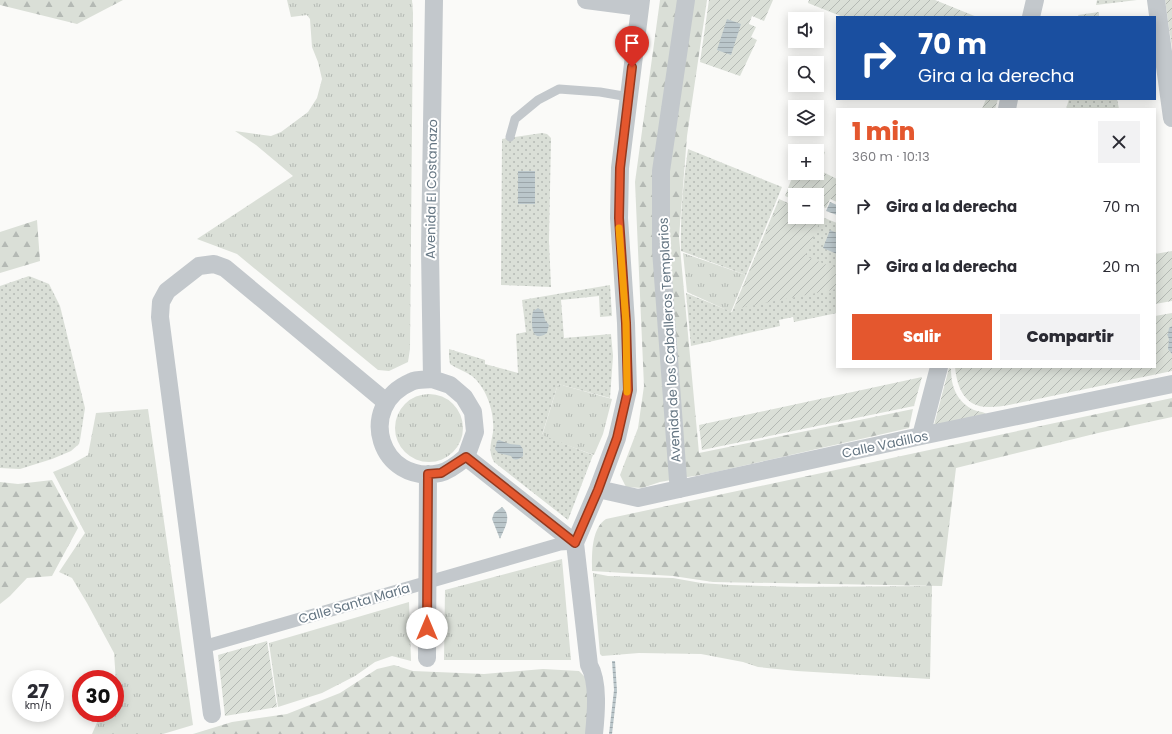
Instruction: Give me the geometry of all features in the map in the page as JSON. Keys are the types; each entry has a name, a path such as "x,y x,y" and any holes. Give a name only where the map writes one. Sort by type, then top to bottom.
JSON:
{"street":[{"name":"Avenida El Costanazo","path":"432,379 430,250 434,0"},
{"path":"586,0 640,4 620,168 619,218 626,323 628,390 617,438 598,490 575,543 589,665 594,678 596,710 594,734"},
{"name":"Avenida de los Caballeros Templarios","path":"680,489 678,480 661,250 662,171 686,0"},
{"path":"1031,16 1035,0"},
{"path":"1156,0 1172,118"},
{"path":"212,714 160,317 161,302 168,292 199,266 214,264 225,268 386,402"},
{"path":"921,436 939,368"},
{"path":"432,379 450,385 464,397 473,412 475,432 466,457 441,473 421,475 404,470 389,457 380,440 379,422 386,402 396,390 412,381 432,379"},
{"name":"Calle Vadillos","path":"598,490 638,498 921,436 1172,384"},
{"path":"466,457 575,543"},
{"path":"427,658 428,474"},
{"name":"Calle Santa María","path":"203,647 560,544 575,543"}],"lane":[{"path":"510,137 515,118 538,100 559,89 600,92 628,97"}],"green space":[{"path":"0,0 123,0 77,24 0,5"},
{"path":"287,0 412,0 410,349 408,362 389,371 378,370 237,254 197,239 293,176 256,145 235,131 271,136 281,132 308,112 317,98 322,79 318,62 312,47 310,19 307,15 291,17"},
{"path":"660,0 707,0 687,136 679,237 699,453 913,409 909,428 711,473 660,482 642,488 626,487 620,475 638,428 644,386 635,182"},
{"path":"709,0 773,0 764,21 752,16 749,24 756,27 751,37 757,40 740,76 700,62"},
{"path":"809,0 935,0 975,16 840,16 808,3"},
{"path":"1097,0 1137,0 1096,5"},
{"path":"1165,0 1172,0 1172,48"},
{"path":"1099,12 1099,16 1078,15"},
{"path":"986,100 998,100 995,108 982,108"},
{"path":"1069,100 1117,100 1119,108 1066,108"},
{"path":"542,133 547,134 551,138 549,241 551,287 501,285 502,139"},
{"path":"688,149 782,187 746,275 681,251 682,200"},
{"path":"824,172 836,178 836,202 830,199 826,208 824,207 824,188 788,188 791,180 824,180"},
{"path":"788,188 788,197 785,196"},
{"path":"779,199 788,203 788,224 824,224 824,218 836,223 836,313 794,322 793,317 779,320 780,326 691,346 686,293 732,312"},
{"path":"780,201 788,204 788,224 819,224 805,256 836,269 836,289 734,309"},
{"path":"37,220 40,261 0,273 0,232"},
{"path":"1172,251 1172,301 1156,304 1156,254"},
{"path":"683,253 746,275 731,312 687,292"},
{"path":"29,276 49,284 60,306 85,408 79,444 71,451 52,459 20,469 0,468 0,286"},
{"path":"610,285 612,316 600,317 599,296 561,300 564,338 611,334 613,356 610,398 558,384 542,435 593,455 568,520 494,462 491,451 493,417 486,394 472,376 450,364 449,349 485,360 485,364 518,373 516,334 526,332 522,300"},
{"path":"1172,313 1172,371 1009,405 992,407 974,404 968,400 960,389 955,368 1156,368 1156,316"},
{"path":"949,368 951,369 952,382 956,393 963,403 974,410 986,414 934,425"},
{"path":"922,377 914,406 702,450 699,425"},
{"path":"558,384 612,399 603,434 594,455 542,436"},
{"path":"422,394 436,394 448,399 458,409 463,421 463,435 458,447 448,457 436,462 422,462 410,457 400,447 395,435 395,421 400,409 410,399"},
{"path":"1172,398 1172,417 1098,433 956,468 942,586 713,582 673,576 592,571 593,542 597,529 606,519"},
{"path":"148,409 193,725 163,734 92,734 97,722 124,722 124,670 115,670 114,653 72,578 59,572 85,533 53,472 88,455 96,413"},
{"path":"52,480 78,528 52,576 27,578 0,604 0,482 18,484"},
{"path":"562,559 571,660 444,660 445,590"},
{"path":"593,573 608,576 673,578 701,583 730,585 801,587 932,586 930,679 797,671 758,667 743,662 701,654 639,653 602,656 600,654"},
{"path":"409,602 411,661 392,656 375,662 355,676 322,693 278,707 269,643"},
{"path":"267,641 277,707 225,716 218,655"},
{"path":"394,665 413,671 484,674 543,669 579,671 587,679 587,734 193,734 232,722 287,714 340,693 377,669"}],"shaded area":[{"path":"727,19 741,24 731,55 717,50"},
{"path":"518,171 535,171 535,204 518,204"},
{"path":"830,202 836,205 836,215 826,211"},
{"path":"830,230 836,233 836,254 823,248"},
{"path":"538,308 543,311 545,320 549,325 547,333 541,336 537,336 535,334 532,326 533,311"},
{"path":"1172,326 1172,354 1168,349 1169,339 1167,334 1169,328"},
{"path":"499,440 510,444 520,445 523,449 523,456 518,459 513,459 511,456 498,453 495,449 497,441"},
{"path":"502,507 507,514 507,523 500,539 492,519 494,513"},
{"path":"612,661 615,661 617,691 612,734 609,734 614,690"}],"slow traffic":[{"path":"619,228 626,323 627,392"}],"route":[{"path":"427,628 428,474 441,473 466,457 575,543 598,490 617,438 628,390 626,323 619,218 620,168 632,67"}]}
